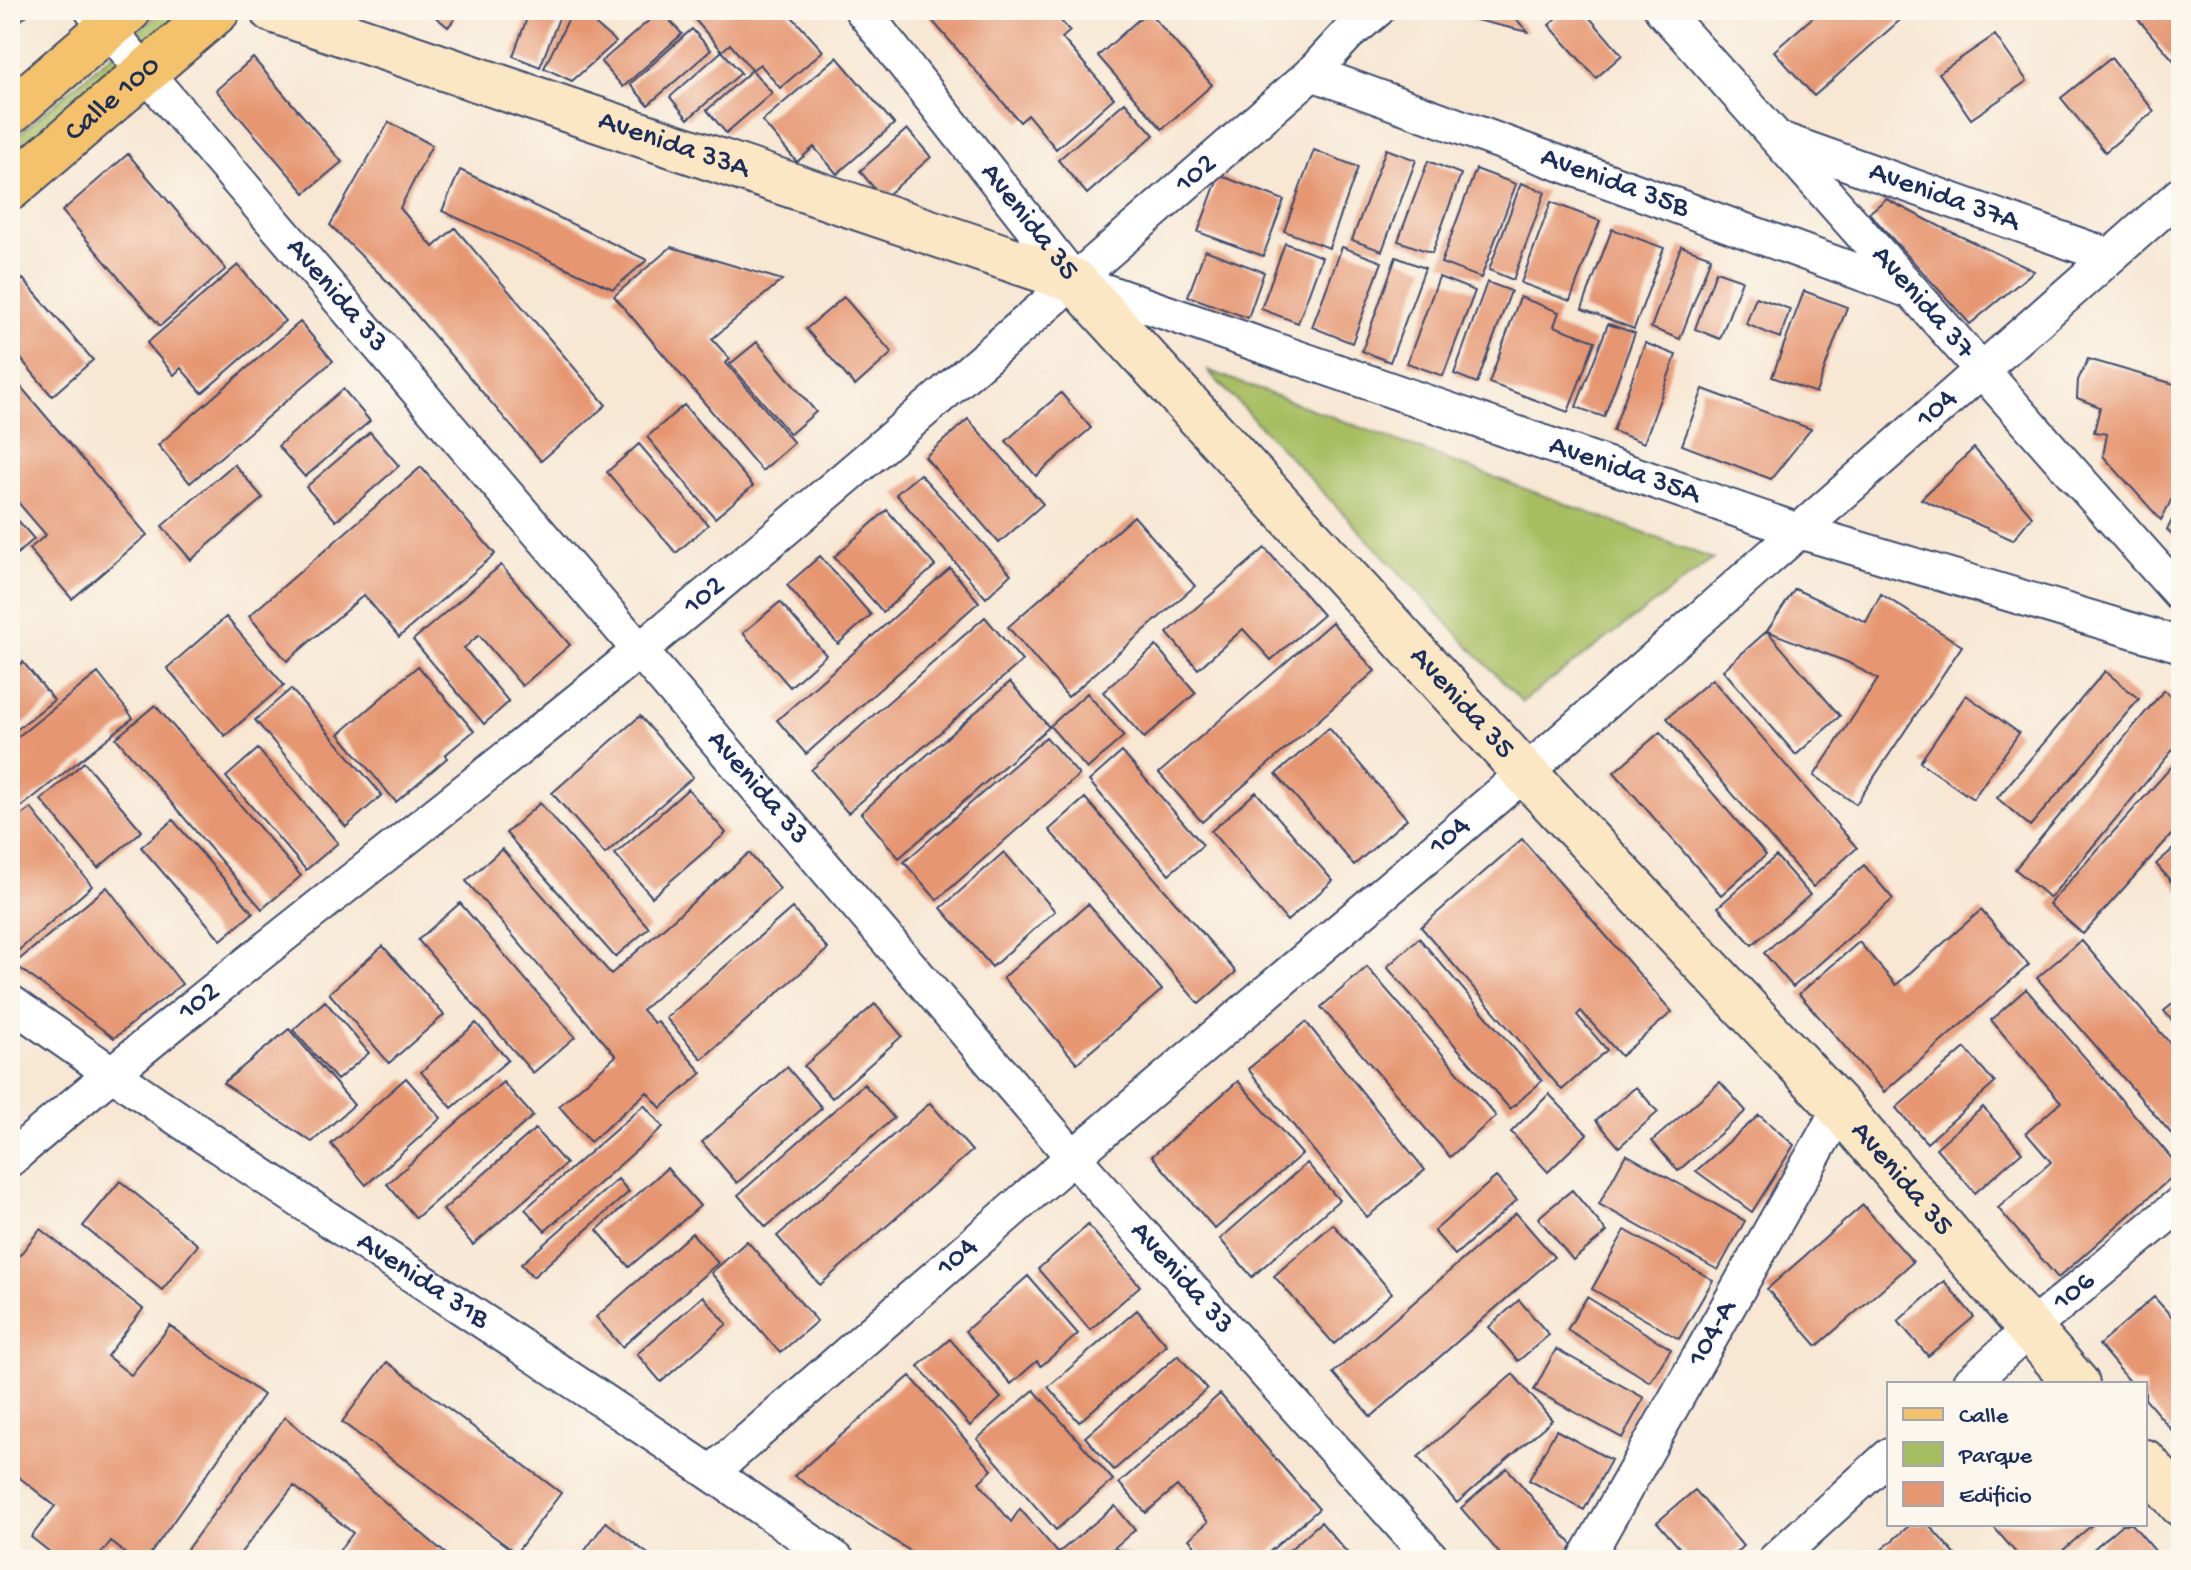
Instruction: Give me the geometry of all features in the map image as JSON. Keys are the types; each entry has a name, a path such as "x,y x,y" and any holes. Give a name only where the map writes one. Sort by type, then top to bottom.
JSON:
{"main road":[{"name":"Calle 100","path":"10,188 218,10"},
{"name":"Calle 100","path":"10,112 109,16"}],"street":[{"name":"Avenida 33A","path":"272,10 1075,281"},
{"name":"Avenida 35","path":"862,10 1075,281 1525,773 1840,1108 2075,1382"},
{"name":"102","path":"10,1159 110,1073 640,650 1075,281 1312,73 1348,34 1377,10"},
{"name":"Avenida 37","path":"1662,10 1917,294 1979,371 2181,595"},
{"name":"Avenida 33","path":"109,16 145,72 1073,1157 1433,1560"},
{"name":"Avenida 35B","path":"1312,73 1917,294"},
{"name":"Avenida 37A","path":"1780,140 2109,256"},
{"name":"104","path":"712,1472 1073,1157 1525,773 2181,194"},
{"name":"Avenida 35A","path":"1075,281 1799,531 2181,645"},
{"name":"Avenida 31B","path":"10,1002 110,1073 712,1472 837,1560"},
{"name":"104-A","path":"1585,1560 1840,1108"},
{"name":"106","path":"1971,1382 2181,1203"},
{"path":"1775,1560 1887,1458"},
{"path":"2147,1464 2181,1504"}],"green space":[{"path":"163,10 184,10 10,159 10,142"},
{"path":"1207,370 1713,559 1522,702"}],"building":[{"path":"10,10 23,10 27,15 10,30"},
{"path":"427,10 462,10 448,27"},
{"path":"530,10 562,10 540,67 513,56"},
{"path":"573,10 578,10 616,42 572,81 544,68"},
{"path":"661,10 682,34 623,87 601,62"},
{"path":"682,10 786,10 823,51 780,88 760,64 752,70 730,44 722,51 691,15 689,18"},
{"path":"923,10 1051,10 1070,31 1062,38 1114,98 1056,149 1028,115 1020,122"},
{"path":"1508,10 1528,32 1442,12"},
{"path":"1566,10 1583,10 1622,55 1596,78 1549,25"},
{"path":"1821,10 1903,10 1907,14 1814,96 1774,51"},
{"path":"2130,10 2181,10 2181,69"},
{"path":"1148,11 1212,85 1162,129 1098,56"},
{"path":"692,29 711,50 648,105 630,84"},
{"path":"1995,35 2027,81 1971,119 1939,73"},
{"path":"722,51 741,73 688,119 670,97"},
{"path":"837,57 894,124 837,174 814,147 797,162 762,121"},
{"path":"253,58 342,162 305,193 216,90"},
{"path":"2111,58 2154,111 2105,152 2061,98"},
{"path":"752,70 772,93 726,133 707,110"},
{"path":"1125,102 1154,135 1087,194 1058,160"},
{"path":"389,122 432,145 400,208 433,247 455,228 606,405 541,461 390,284 330,225"},
{"path":"907,129 931,157 883,199 860,171"},
{"path":"1386,149 1416,160 1382,251 1352,240"},
{"path":"1314,150 1358,167 1329,248 1284,231"},
{"path":"128,154 226,269 160,326 62,211"},
{"path":"1428,161 1461,174 1432,253 1398,241"},
{"path":"1476,169 1516,184 1481,278 1441,263"},
{"path":"460,170 647,260 613,289 442,211"},
{"path":"1219,175 1284,200 1263,256 1198,232"},
{"path":"1521,183 1545,192 1513,280 1489,270"},
{"path":"1886,199 2034,271 1970,324 1869,213"},
{"path":"1551,202 1600,221 1570,301 1521,283"},
{"path":"1612,229 1664,248 1634,329 1582,309"},
{"path":"1285,243 1322,257 1298,323 1261,309"},
{"path":"1681,246 1711,257 1680,339 1651,328"},
{"path":"671,247 782,280 712,339 730,359 726,363 794,443 762,471 614,296"},
{"path":"1342,247 1382,262 1352,343 1312,327"},
{"path":"1205,250 1264,272 1248,318 1188,296"},
{"path":"1396,257 1425,268 1390,362 1362,351"},
{"path":"238,265 285,321 202,393 181,368 174,375 147,343"},
{"path":"1716,271 1742,280 1720,339 1695,329"},
{"path":"1439,277 1475,291 1443,376 1407,363"},
{"path":"23,279 93,360 52,396 10,346 10,291"},
{"path":"1487,282 1511,291 1477,383 1454,374"},
{"path":"1804,291 1847,307 1816,393 1772,377"},
{"path":"844,297 892,353 855,386 806,329"},
{"path":"1520,297 1559,312 1554,326 1595,341 1568,412 1489,383"},
{"path":"1756,297 1790,309 1780,338 1746,324"},
{"path":"300,322 333,361 190,483 158,445"},
{"path":"1608,324 1635,333 1604,417 1576,407"},
{"path":"757,342 816,412 790,434 730,364"},
{"path":"1645,343 1676,355 1644,443 1613,431"},
{"path":"2088,359 2181,386 2181,481 2161,520 2103,456 2107,434 2094,432 2100,407 2077,398 2078,380"},
{"path":"10,374 147,535 72,599 29,549 46,535 10,493"},
{"path":"343,389 370,421 305,477 278,446"},
{"path":"1703,389 1811,429 1771,479 1682,445"},
{"path":"1061,393 1091,428 1036,476 1006,441"},
{"path":"684,405 753,486 715,518 647,437"},
{"path":"968,419 1043,504 999,543 925,457"},
{"path":"370,432 399,466 336,521 306,487"},
{"path":"639,444 708,525 676,553 607,472"},
{"path":"1974,448 2032,516 2013,540 1921,499"},
{"path":"234,464 263,498 191,560 162,526"},
{"path":"421,467 495,554 399,637 364,595 287,661 249,616"},
{"path":"920,474 1011,574 986,598 896,494"},
{"path":"2181,502 2181,544 2167,530"},
{"path":"887,510 935,566 883,612 834,557"},
{"path":"10,511 34,539 10,560"},
{"path":"1134,516 1195,586 1068,697 1008,627"},
{"path":"1265,548 1323,615 1271,660 1243,629 1198,669 1167,633"},
{"path":"820,556 871,615 838,644 787,585"},
{"path":"501,565 570,645 522,686 479,635 464,648 509,702 484,724 413,640"},
{"path":"950,568 979,602 806,754 777,720"},
{"path":"1795,589 1866,622 1881,594 1962,646 1856,804 1814,776 1878,679 1847,662 1767,631"},
{"path":"780,602 826,655 790,687 743,633"},
{"path":"226,617 284,685 225,736 167,668"},
{"path":"985,617 1022,661 848,813 811,770"},
{"path":"1332,622 1375,671 1202,822 1159,773"},
{"path":"1767,631 1840,716 1796,755 1723,670"},
{"path":"1156,646 1196,693 1144,738 1103,692"},
{"path":"23,662 54,700 10,735 10,672"},
{"path":"418,666 474,731 396,802 339,734"},
{"path":"2105,671 2139,699 2030,826 1997,798"},
{"path":"98,673 133,718 10,816 10,743"},
{"path":"1712,679 1857,848 1813,887 1667,718"},
{"path":"1010,682 1049,727 899,858 861,813"},
{"path":"291,689 382,795 346,827 255,720"},
{"path":"2164,690 2181,705 2181,740 2050,898 2015,869"},
{"path":"1087,693 1124,736 1087,769 1050,726"},
{"path":"1966,695 2019,733 1973,799 1920,762"},
{"path":"155,705 301,876 262,909 116,738"},
{"path":"640,716 693,777 605,854 552,793"},
{"path":"1329,728 1407,819 1354,865 1276,774"},
{"path":"1660,732 1766,855 1721,895 1614,772"},
{"path":"1046,737 1079,775 937,900 904,862"},
{"path":"258,749 338,843 306,870 226,777"},
{"path":"1122,752 1203,845 1169,874 1089,781"},
{"path":"2181,756 2181,824 2083,934 2049,904"},
{"path":"84,762 142,831 98,868 41,800"},
{"path":"688,789 726,833 652,897 615,854"},
{"path":"1256,792 1333,881 1287,921 1211,831"},
{"path":"1085,798 1236,972 1199,1004 1049,830"},
{"path":"540,803 649,928 615,957 506,833"},
{"path":"31,808 92,886 10,958 10,823"},
{"path":"173,820 253,913 221,940 141,847"},
{"path":"1522,839 1672,1012 1621,1056 1581,1011 1577,1015 1607,1050 1562,1090 1421,927"},
{"path":"2181,842 2181,893 2156,864"},
{"path":"502,849 611,974 749,853 780,889 642,1010 654,1023 657,1021 702,1073 661,1108 647,1092 590,1142 559,1106 616,1056 466,881"},
{"path":"1004,852 1055,911 992,967 941,908"},
{"path":"1776,856 1810,895 1752,945 1718,907"},
{"path":"1864,865 1893,899 1793,987 1764,953"},
{"path":"107,887 182,984 114,1038 14,964"},
{"path":"460,903 575,1037 533,1073 418,940"},
{"path":"1088,904 1162,990 1077,1063 1003,978"},
{"path":"792,908 828,949 702,1059 666,1018"},
{"path":"1981,910 2029,965 1884,1092 1799,994 1859,942 1896,985"},
{"path":"1419,938 1542,1081 1510,1109 1387,967"},
{"path":"2081,940 2181,1056 2181,1145 2037,978"},
{"path":"383,946 444,1015 389,1063 329,993"},
{"path":"1367,967 1496,1116 1450,1157 1321,1007"},
{"path":"2026,989 2181,1169 2058,1278 1998,1208 2051,1162 2026,1133 2061,1102 1991,1020"},
{"path":"2181,997 2181,1031 2164,1011"},
{"path":"325,1001 369,1053 337,1080 293,1030"},
{"path":"875,1004 902,1036 832,1098 804,1066"},
{"path":"1306,1022 1425,1170 1367,1217 1248,1069"},
{"path":"476,1023 508,1060 452,1108 421,1072"},
{"path":"289,1029 354,1105 312,1142 223,1083"},
{"path":"1965,1048 1995,1083 1927,1143 1896,1108"},
{"path":"787,1067 822,1108 737,1183 702,1142"},
{"path":"406,1078 441,1118 366,1185 331,1144"},
{"path":"1238,1081 1302,1154 1215,1229 1152,1156"},
{"path":"503,1082 533,1116 416,1218 387,1184"},
{"path":"1720,1082 1746,1111 1678,1171 1652,1141"},
{"path":"864,1084 894,1118 766,1227 738,1195"},
{"path":"1636,1087 1658,1112 1619,1147 1596,1120"},
{"path":"1549,1094 1587,1134 1548,1172 1511,1132"},
{"path":"930,1103 972,1151 820,1285 777,1236"},
{"path":"644,1105 663,1127 545,1231 525,1209"},
{"path":"1983,1107 2022,1152 1975,1193 1936,1148"},
{"path":"1759,1115 1794,1145 1752,1212 1696,1171"},
{"path":"535,1129 566,1164 473,1245 443,1210"},
{"path":"1626,1154 1745,1221 1718,1270 1599,1204"},
{"path":"1307,1163 1339,1200 1252,1277 1220,1239"},
{"path":"667,1168 700,1206 629,1267 597,1230"},
{"path":"1496,1177 1517,1200 1455,1255 1434,1231"},
{"path":"618,1179 629,1192 533,1277 521,1264"},
{"path":"120,1181 198,1245 162,1290 83,1226"},
{"path":"1572,1190 1607,1232 1573,1260 1538,1218"},
{"path":"1863,1205 1913,1262 1817,1346 1767,1289"},
{"path":"1516,1213 1554,1257 1371,1417 1333,1373"},
{"path":"1333,1224 1392,1293 1334,1344 1274,1276"},
{"path":"1088,1225 1140,1286 1090,1330 1038,1269"},
{"path":"40,1229 143,1309 107,1356 131,1375 170,1326 263,1395 146,1560 132,1560 111,1541 96,1560 60,1560 31,1537 55,1506 10,1470 10,1268"},
{"path":"1625,1230 1713,1280 1679,1339 1592,1289"},
{"path":"692,1233 718,1263 622,1347 596,1317"},
{"path":"747,1241 817,1321 780,1353 711,1273"},
{"path":"1028,1276 1078,1334 1041,1366 1037,1361 1011,1384 965,1331"},
{"path":"1944,1281 1974,1317 1928,1356 1898,1321"},
{"path":"703,1296 727,1324 661,1382 637,1354"},
{"path":"1587,1297 1671,1349 1650,1382 1567,1330"},
{"path":"2154,1297 2181,1327 2181,1429 2175,1434 2147,1401 2147,1382 2130,1382 2099,1345"},
{"path":"1519,1300 1549,1335 1518,1361 1489,1327"},
{"path":"1137,1310 1167,1345 1079,1422 1048,1387"},
{"path":"950,1339 1001,1398 970,1426 918,1366"},
{"path":"1556,1349 1644,1398 1622,1438 1534,1390"},
{"path":"1178,1355 1207,1389 1114,1470 1085,1437"},
{"path":"387,1362 561,1493 516,1553 342,1422"},
{"path":"1513,1374 1552,1420 1457,1503 1418,1457"},
{"path":"910,1376 992,1470 979,1482 1011,1522 1020,1509 1058,1553 1115,1506 1135,1530 1100,1560 924,1560 794,1476"},
{"path":"1034,1390 1113,1480 1056,1530 977,1439"},
{"path":"1220,1394 1319,1509 1260,1560 1207,1560 1189,1539 1208,1522 1177,1486 1146,1513 1119,1483"},
{"path":"285,1417 453,1560 332,1560 353,1533 294,1486 235,1560 179,1560"},
{"path":"1556,1430 1611,1460 1584,1510 1529,1480"},
{"path":"1507,1468 1575,1548 1561,1560 1505,1560 1461,1508"},
{"path":"1695,1490 1743,1546 1728,1560 1690,1560 1657,1522"},
{"path":"606,1522 656,1560 578,1560"},
{"path":"1321,1522 1350,1556 1346,1560 1278,1560"},
{"path":"1909,1526 1930,1526 1960,1560 1870,1560"},
{"path":"1993,1526 2091,1526 2052,1560 2022,1560"},
{"path":"2120,1526 2134,1526 2163,1560 2081,1560"},
{"path":"1116,1549 1140,1560 1105,1560"}]}
